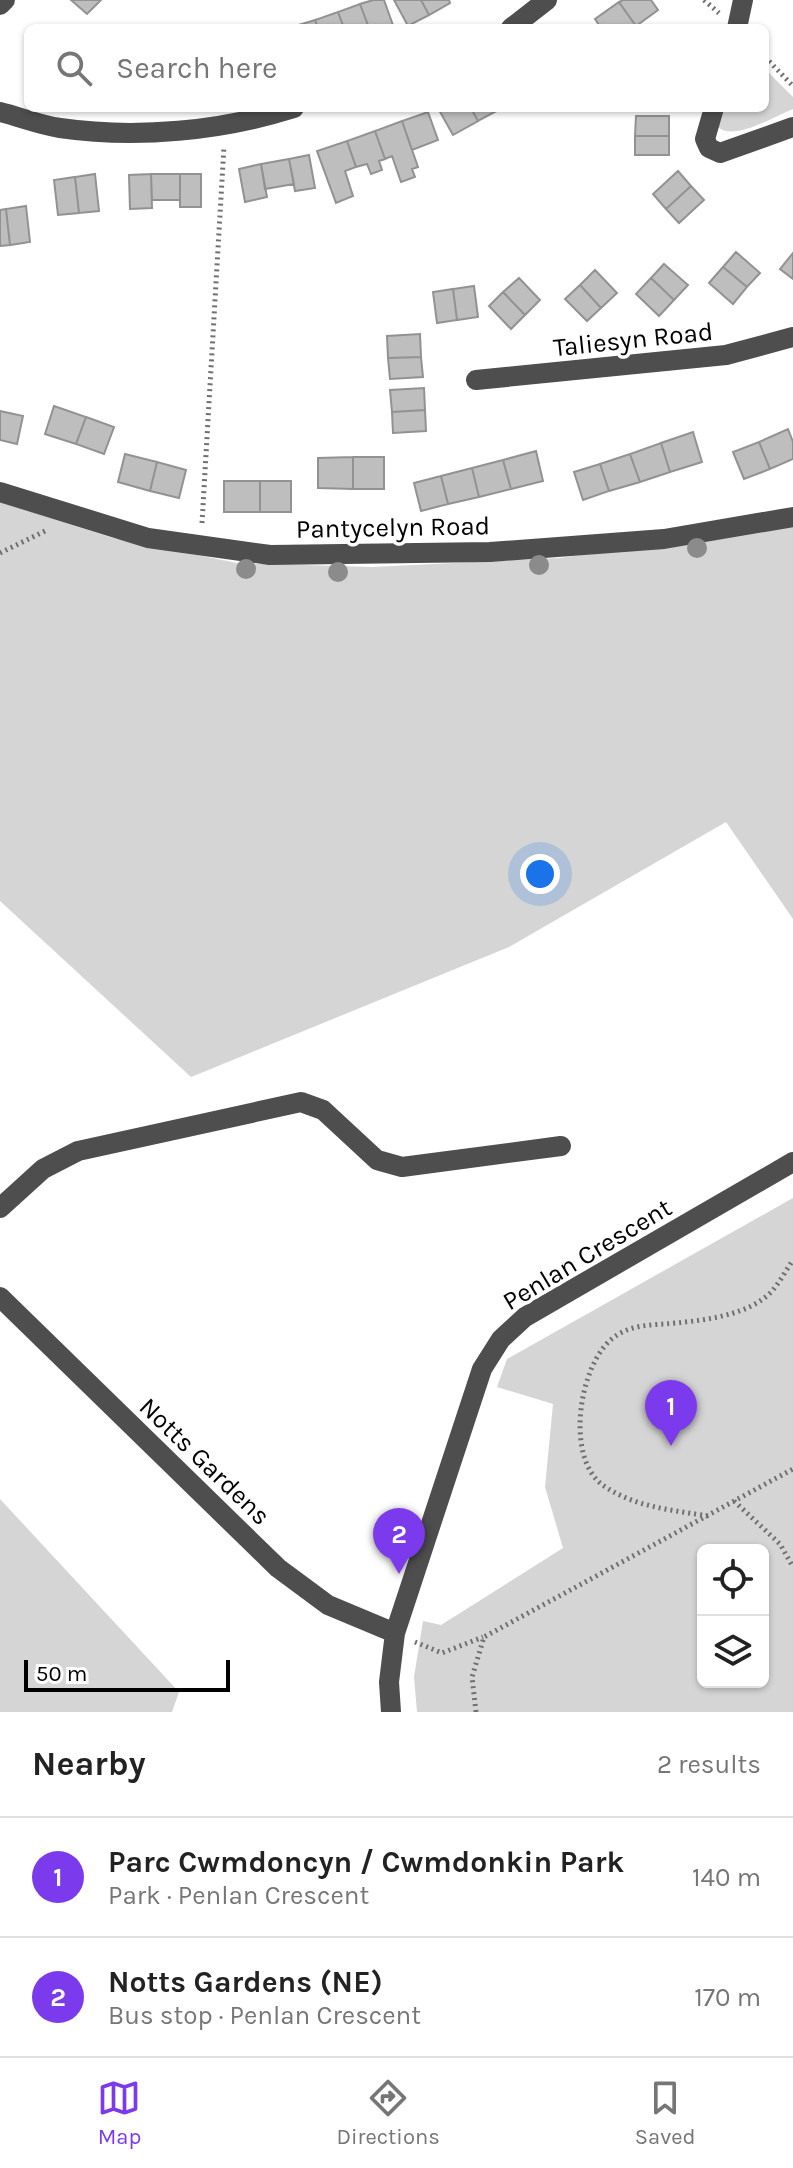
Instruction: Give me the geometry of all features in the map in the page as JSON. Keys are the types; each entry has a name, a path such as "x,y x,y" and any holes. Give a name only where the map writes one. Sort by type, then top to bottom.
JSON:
{"street":[{"path":"0,5 5,0"},
{"path":"516,24 547,0"},
{"path":"738,24 743,0"},
{"path":"0,112 60,128 155,132 250,122 281,112"},
{"path":"713,112 705,139 709,148 720,153 793,127"},
{"name":"Taliesyn Road","path":"476,380 726,355 793,337"},
{"name":"Pantycelyn Road","path":"0,492 148,538 270,555 490,552 664,539 793,517"},
{"path":"0,1208 43,1169 78,1151 301,1102 323,1110 377,1160 402,1167 561,1146"},
{"name":"Penlan Crescent","path":"391,1712 389,1682 395,1633 482,1369 501,1339 525,1317 793,1162"},
{"name":"Notts Gardens","path":"0,1297 278,1568 328,1605 395,1633"}],"path":[{"path":"769,61 793,86"},
{"path":"201,528 224,143"},
{"path":"0,553 74,516"},
{"path":"708,1516 634,1503 600,1484 584,1457 579,1408 594,1359 613,1338 637,1326 720,1320 771,1293 793,1260"},
{"path":"395,1633 442,1653 484,1637 793,1469"},
{"path":"734,1501 780,1544 793,1567"},
{"path":"476,1712 472,1677 484,1637"}],"shaded area":[{"path":"769,73 793,97 793,109 765,122 734,132 718,127 720,112 769,112"},
{"path":"0,502 113,538 237,563 372,567 559,558 793,527 793,919 726,822 509,947 191,1077 0,901"},
{"path":"793,1198 793,1712 417,1712 414,1677 423,1621 441,1625 563,1548 545,1487 553,1404 497,1387 507,1359"},
{"path":"0,1499 179,1692 172,1712 0,1712"}],"building":[{"path":"71,0 101,0 87,14"},
{"path":"384,0 393,24 368,24 360,4"},
{"path":"394,0 421,0 429,15 407,24"},
{"path":"421,0 449,0 450,3 429,15"},
{"path":"651,0 658,10 635,24 619,2"},
{"path":"619,2 635,24 598,24 595,19"},
{"path":"360,4 368,24 342,24 338,12"},
{"path":"338,12 342,24 316,24 315,20"},
{"path":"428,112 438,140 412,150 402,121"},
{"path":"440,112 473,112 478,121 453,135"},
{"path":"473,112 495,112 478,121"},
{"path":"636,116 669,116 669,136 635,136"},
{"path":"402,121 418,167 412,169 415,177 401,182 392,156 385,159 375,131"},
{"path":"375,131 385,159 379,161 382,170 371,174 367,164 356,167 347,141"},
{"path":"635,136 669,136 669,155 635,155"},
{"path":"347,141 356,167 345,171 353,196 336,203 317,151"},
{"path":"309,155 315,188 295,191 289,159"},
{"path":"289,159 294,184 265,189 261,164"},
{"path":"261,164 267,197 245,202 239,169"},
{"path":"678,171 691,186 666,209 653,194"},
{"path":"95,174 99,211 79,213 75,177"},
{"path":"151,174 152,208 130,209 129,175"},
{"path":"151,174 180,174 180,200 152,200"},
{"path":"180,174 201,174 201,207 180,207"},
{"path":"75,177 79,213 58,215 54,180"},
{"path":"691,186 704,200 679,223 666,209"},
{"path":"26,206 30,242 10,245 6,209"},
{"path":"6,209 10,245 0,246 0,210"},
{"path":"736,252 760,273 747,287 723,267"},
{"path":"793,253 793,279 780,269"},
{"path":"664,264 688,285 674,300 651,278"},
{"path":"723,267 747,287 733,304 709,283"},
{"path":"595,270 617,293 601,308 580,285"},
{"path":"519,278 540,300 525,315 503,292"},
{"path":"651,278 674,300 659,316 636,294"},
{"path":"580,285 601,308 587,321 565,299"},
{"path":"474,286 478,317 457,320 453,289"},
{"path":"453,289 457,320 437,323 433,292"},
{"path":"503,292 525,315 511,329 489,306"},
{"path":"420,334 421,357 388,358 387,336"},
{"path":"421,357 423,377 390,379 388,358"},
{"path":"424,388 425,410 392,412 390,390"},
{"path":"54,406 86,417 76,444 45,434"},
{"path":"425,410 426,431 393,433 392,412"},
{"path":"0,411 23,416 17,444 0,440"},
{"path":"86,417 114,427 104,454 76,444"},
{"path":"788,429 793,442 793,459 770,469 759,442"},
{"path":"693,432 702,462 670,472 661,443"},
{"path":"759,442 770,469 744,479 733,452"},
{"path":"661,443 670,472 640,482 630,454"},
{"path":"536,451 543,481 511,489 503,460"},
{"path":"125,454 157,462 150,491 118,482"},
{"path":"630,454 640,482 609,491 600,464"},
{"path":"353,457 384,457 384,489 353,489"},
{"path":"353,457 353,489 318,488 318,458"},
{"path":"503,460 511,489 479,497 472,468"},
{"path":"157,462 186,470 179,498 150,491"},
{"path":"600,464 609,491 583,500 574,472"},
{"path":"472,468 479,497 448,504 441,476"},
{"path":"441,476 448,504 421,511 414,483"},
{"path":"224,481 260,481 260,512 224,512"},
{"path":"260,481 291,481 291,512 260,512"}],"place":[{"name":"Parc Cwmdoncyn / Cwmdonkin Park","path":"671,1446"},
{"name":"Notts Gardens (NE)","path":"399,1574"}]}
